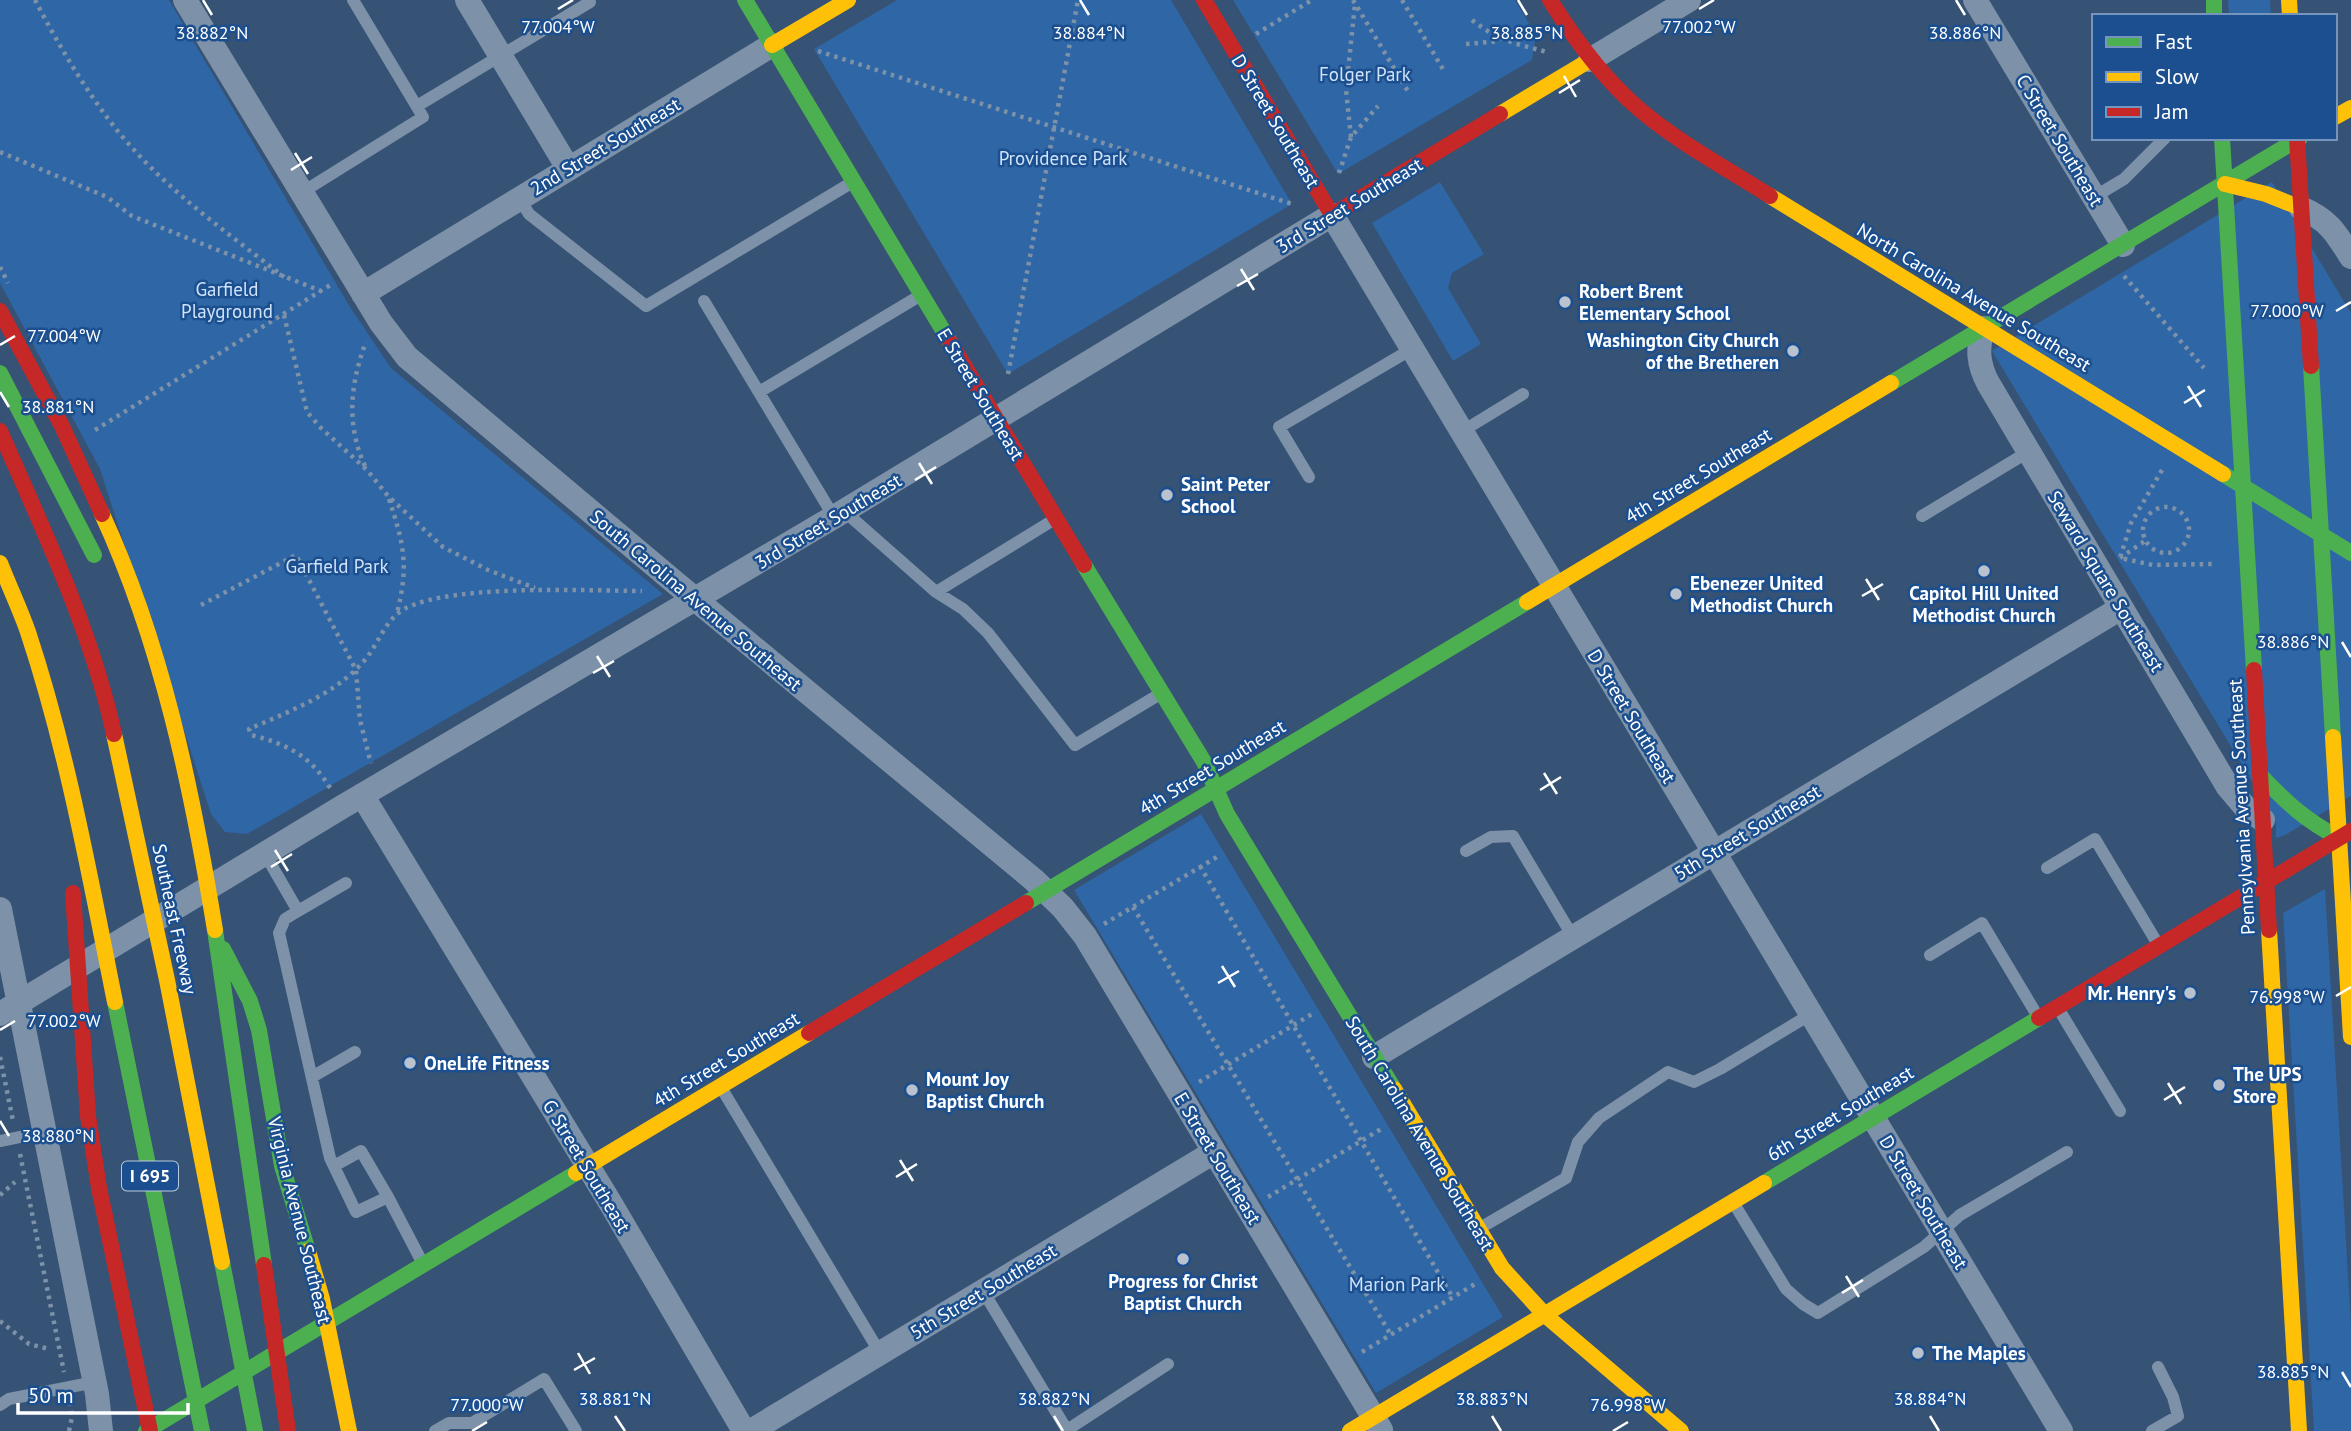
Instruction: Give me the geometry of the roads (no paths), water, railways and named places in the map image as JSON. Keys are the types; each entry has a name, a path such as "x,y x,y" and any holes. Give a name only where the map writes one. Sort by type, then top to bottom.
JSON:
{"main road":[{"name":"E Street Southeast","path":"745,0 1055,519 1204,762 1216,789"},
{"name":"2nd Street Southeast","path":"772,45 848,0"},
{"name":"D Street Southeast","path":"1204,0 1332,215"},
{"path":"1550,0 1590,60"},
{"name":"3rd Street Southeast","path":"1332,215 1590,60"},
{"name":"North Carolina Avenue Southeast","path":"1590,60 1630,102 1678,139 2351,553"},
{"name":"Pennsylvania Avenue Southeast","path":"2222,140 2300,1431"},
{"name":"4th Street Southeast","path":"148,1431 2296,140"},
{"path":"2298,140 2321,533 2345,835 2351,1037"},
{"path":"2225,184 2266,194 2301,208"},
{"path":"0,311 62,426 95,496 130,580 150,642 201,842 229,1016 288,1431"},
{"path":"0,373 71,508 101,572"},
{"name":"Southeast Freeway","path":"0,431 44,527 82,625 112,726 167,980 255,1429"},
{"name":"I 695","path":"0,563 31,640 69,775 202,1431"},
{"path":"69,775 88,1116 148,1431"},
{"path":"2261,776 2302,816 2345,835"},
{"name":"South Carolina Avenue Southeast","path":"1216,789 1227,814 1502,1268 1545,1315 1681,1431"},
{"name":"6th Street Southeast","path":"1350,1431 1377,1424 1545,1315 2345,835"},
{"name":"Virginia Avenue Southeast","path":"188,869 196,895 250,1001 256,1021 282,1166 315,1274 349,1431"}],"street":[{"name":"South Carolina Avenue Southeast","path":"186,0 363,294 394,341 415,365 1046,890"},
{"path":"467,0 568,168"},
{"name":"3rd Street Southeast","path":"1590,60 1689,0"},
{"name":"C Street Southeast","path":"1975,0 2123,245"},
{"name":"2nd Street Southeast","path":"363,294 772,45"},
{"path":"2301,208 2326,222 2351,257"},
{"name":"D Street Southeast","path":"1332,215 2061,1431"},
{"name":"3rd Street Southeast","path":"9,1008 362,795 839,514 1332,215"},
{"name":"Seward Square Southeast","path":"1983,328 1978,354 1982,372 2228,787 2245,807 2263,820"},
{"name":"5th Street Southeast","path":"1374,1057 2121,608"},
{"name":"G Street Southeast","path":"362,795 588,1167 744,1431"},
{"name":"E Street Southeast","path":"1046,890 1084,936 1377,1424"},
{"path":"0,909 9,1008 44,1132 95,1382 102,1431"},
{"name":"5th Street Southeast","path":"751,1431 1214,1152"}],"lane":[{"path":"301,193 423,117 353,0"},
{"path":"417,106 590,2 589,0"},
{"path":"2094,197 2124,179 2163,140"},
{"path":"519,198 528,214 646,306 854,181"},
{"path":"759,392 921,294"},
{"path":"704,301 759,392 839,514 936,592 963,610 988,633 1074,745 1161,693"},
{"path":"1309,477 1279,427 1412,349"},
{"path":"1461,432 1523,394"},
{"path":"1922,516 2028,452"},
{"path":"936,592 1055,519"},
{"path":"1466,851 1492,836 1513,836 1573,937"},
{"path":"2047,868 2095,839 2159,946"},
{"path":"265,854 299,911"},
{"path":"346,883 285,919 279,933 330,1158 356,1212 388,1197"},
{"path":"1930,955 1982,923 2039,1018"},
{"path":"2057,1007 2120,1111"},
{"path":"1477,1230 1566,1178 1578,1142 1600,1118 1668,1072 1694,1082 1811,1014"},
{"path":"312,1077 355,1052"},
{"path":"720,1087 880,1353"},
{"path":"0,1141 44,1132"},
{"path":"334,1166 361,1151 424,1265"},
{"path":"1733,1202 1786,1289 1818,1313 1924,1247 1960,1215 2067,1153"},
{"path":"983,1291 1066,1431 1168,1364"},
{"path":"2152,1431 2178,1416 2173,1397 2158,1367"},
{"path":"435,1431 449,1423 472,1423 544,1379 576,1431"},
{"path":"0,1405 9,1399 95,1382"}],"place":[{"name":"Robert Brent Elementary School","path":"1565,302"},
{"name":"Washington City Church of the Bretheren","path":"1793,351"},
{"name":"Saint Peter School","path":"1167,495"},
{"name":"Capitol Hill United Methodist Church","path":"1984,571"},
{"name":"Ebenezer United Methodist Church","path":"1676,594"},
{"name":"Mr. Henry's","path":"2190,993"},
{"name":"OneLife Fitness","path":"410,1063"},
{"name":"The UPS Store","path":"2219,1085"},
{"name":"Mount Joy Baptist Church","path":"912,1090"},
{"name":"Progress for Christ Baptist Church","path":"1183,1259"},
{"name":"The Maples","path":"1918,1353"}],"park label":[{"name":"Folger Park","path":"1365,74"},
{"name":"Providence Park","path":"1063,158"},
{"name":"Garfield Playground","path":"227,300"},
{"name":"Garfield Park","path":"337,566"},
{"name":"Marion Park","path":"1397,1284"}]}
